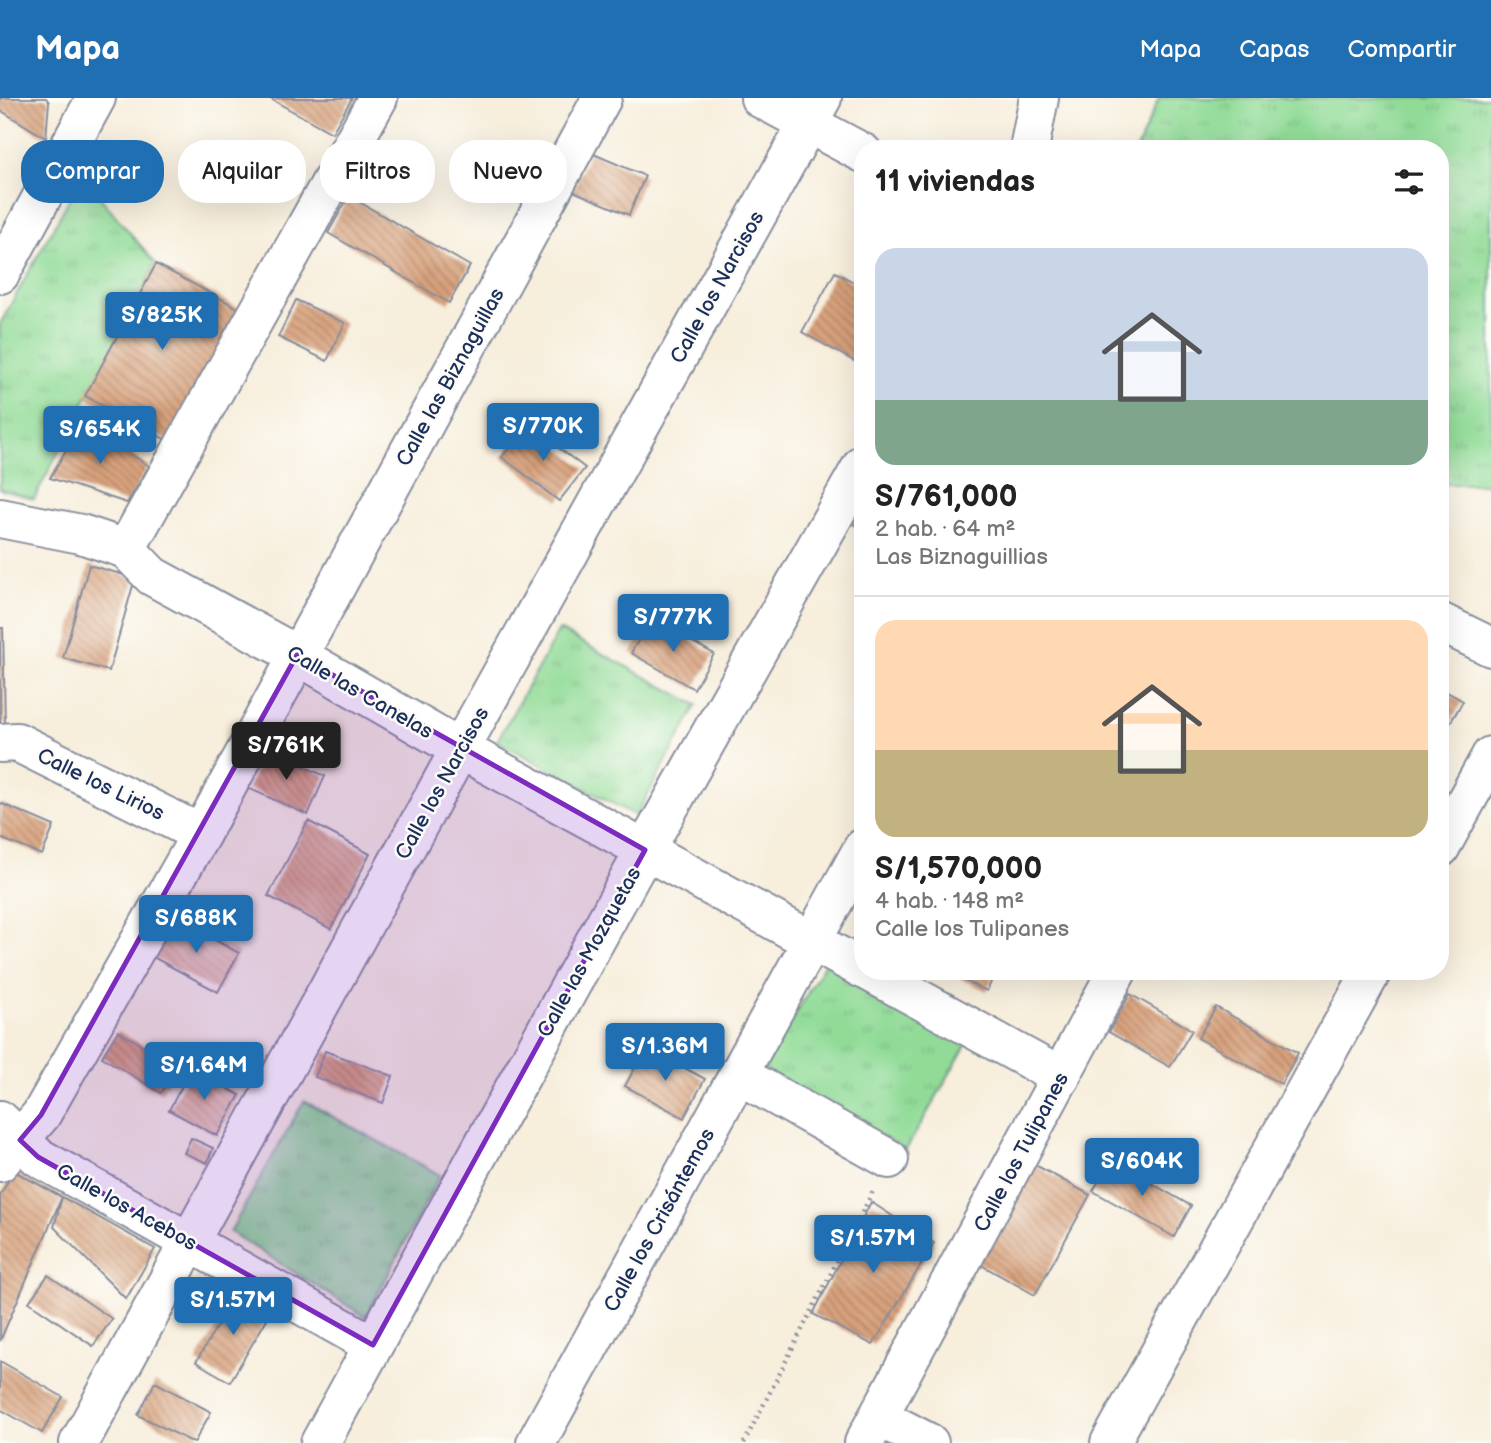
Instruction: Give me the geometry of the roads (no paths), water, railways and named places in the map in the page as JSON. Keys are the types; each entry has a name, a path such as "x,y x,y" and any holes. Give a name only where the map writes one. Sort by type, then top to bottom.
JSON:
{"street":[{"path":"126,550 378,98"},
{"name":"Calle las Biznaguillas","path":"7,1140 41,1115 201,834 602,98"},
{"path":"760,98 815,111 854,145"},
{"path":"1031,140 1040,98"},
{"path":"0,274 84,105"},
{"name":"Calle los Narcisos","path":"79,1443 460,749 815,111"},
{"name":"Calle las Mozquetas","path":"320,1443 645,850 854,480"},
{"name":"Calle las Canelas","path":"0,518 81,534 126,550 152,576 297,655 460,749 854,964"},
{"path":"1449,626 1491,647"},
{"name":"Calle los Lirios","path":"0,743 17,742 201,834"},
{"path":"1449,832 1491,756"},
{"name":"Calle los Crisántemos","path":"536,1443 854,864"},
{"path":"884,980 1061,1077"},
{"name":"Calle los Tulipanes","path":"871,1430 1112,980"},
{"path":"1110,1443 1367,980"},
{"path":"739,1075 889,1159"},
{"name":"Calle los Acebos","path":"7,1140 373,1345"},
{"path":"871,1430 929,1443"}]}
